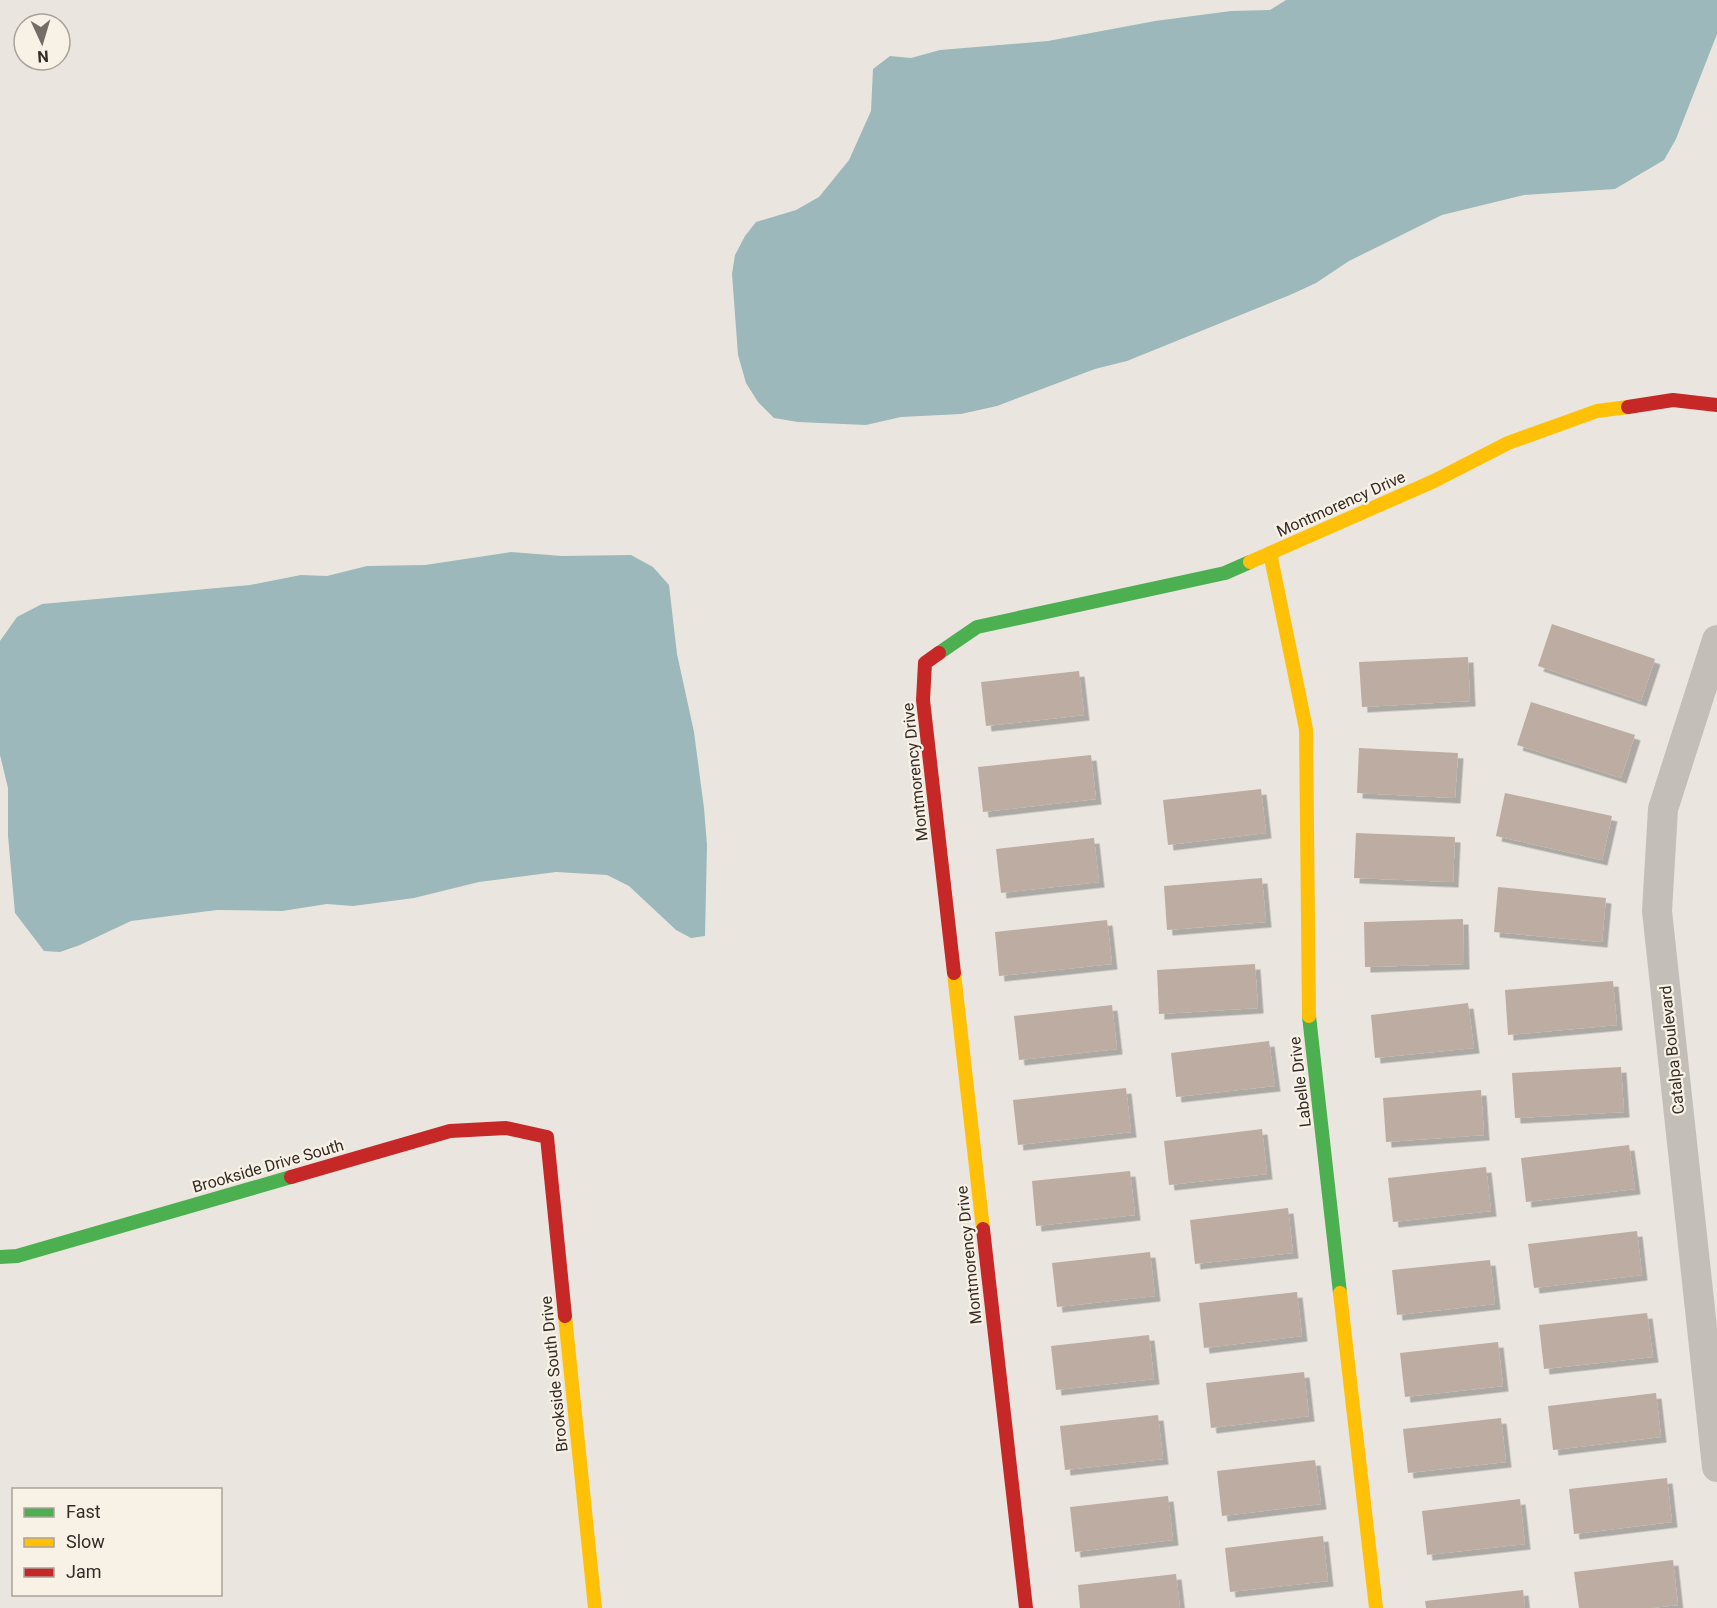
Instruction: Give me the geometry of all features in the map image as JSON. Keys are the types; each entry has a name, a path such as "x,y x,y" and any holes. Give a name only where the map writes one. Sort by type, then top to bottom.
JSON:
{"street":[{"name":"Montmorency Drive","path":"1026,1608 922,700 926,663 977,627 1225,573 1434,481 1508,442 1596,411 1672,400 1717,405"},
{"name":"Labelle Drive","path":"1270,553 1306,729 1307,1001 1376,1608"},
{"name":"Catalpa Boulevard","path":"1717,640 1663,809 1658,911 1717,1467"},
{"name":"Brookside Drive South","path":"0,1257 17,1256 450,1131 506,1128 547,1137"},
{"name":"Brookside South Drive","path":"547,1137 595,1608"}],"water":[{"path":"1286,0 1717,0 1717,34 1676,139 1664,160 1615,189 1524,195 1442,215 1349,261 1316,283 1290,295 1127,361 1095,369 997,406 961,414 901,417 866,425 798,422 774,418 758,402 746,383 738,355 732,274 735,255 756,222 796,210 819,197 849,160 871,111 873,69 890,56 911,58 940,50 1048,41 1155,21 1231,11 1270,10"},
{"path":"511,552 562,556 631,555 653,567 669,585 677,654 694,732 704,808 707,845 705,936 691,938 676,930 629,886 607,875 556,872 479,882 414,898 353,906 327,904 282,911 217,910 131,921 60,952 44,951 15,913 8,836 8,788 0,755 0,641 17,617 42,604 250,585 301,575 327,576 367,566 425,565"}],"building":[{"path":"1552,624 1655,659 1641,701 1538,666"},
{"path":"1468,657 1470,701 1362,707 1359,662"},
{"path":"1079,671 1084,715 986,726 981,682"},
{"path":"1531,702 1635,735 1621,778 1517,745"},
{"path":"1359,748 1458,753 1455,798 1357,793"},
{"path":"1091,755 1096,799 983,812 978,767"},
{"path":"1261,789 1266,833 1168,845 1163,800"},
{"path":"1505,793 1612,816 1602,860 1496,836"},
{"path":"1356,833 1455,837 1453,882 1354,878"},
{"path":"1094,838 1099,882 1001,893 996,849"},
{"path":"1262,878 1266,922 1167,930 1164,886"},
{"path":"1498,887 1606,898 1602,942 1494,932"},
{"path":"1463,919 1464,964 1365,967 1364,922"},
{"path":"1107,920 1112,964 999,976 995,932"},
{"path":"1255,964 1258,1008 1159,1014 1157,970"},
{"path":"1613,981 1617,1025 1508,1035 1505,990"},
{"path":"1468,1003 1474,1048 1375,1058 1371,1015"},
{"path":"1112,1005 1117,1049 1019,1060 1014,1016"},
{"path":"1269,1041 1275,1086 1176,1097 1171,1053"},
{"path":"1621,1067 1624,1112 1515,1118 1512,1073"},
{"path":"1126,1088 1131,1132 1018,1145 1013,1100"},
{"path":"1481,1090 1484,1135 1386,1142 1383,1098"},
{"path":"1262,1129 1267,1174 1169,1185 1164,1141"},
{"path":"1629,1145 1635,1189 1526,1202 1521,1158"},
{"path":"1486,1167 1491,1211 1393,1222 1388,1178"},
{"path":"1130,1171 1135,1215 1036,1226 1032,1181"},
{"path":"1288,1208 1293,1253 1195,1264 1190,1220"},
{"path":"1637,1231 1642,1275 1534,1288 1528,1244"},
{"path":"1150,1252 1155,1296 1057,1307 1052,1263"},
{"path":"1490,1260 1495,1304 1397,1315 1392,1270"},
{"path":"1297,1292 1302,1336 1204,1348 1199,1303"},
{"path":"1647,1313 1653,1357 1544,1369 1539,1325"},
{"path":"1149,1335 1154,1379 1056,1390 1051,1346"},
{"path":"1498,1342 1503,1386 1405,1397 1400,1353"},
{"path":"1304,1372 1309,1416 1211,1428 1206,1383"},
{"path":"1656,1393 1661,1437 1553,1450 1548,1406"},
{"path":"1158,1415 1163,1459 1065,1470 1060,1426"},
{"path":"1501,1418 1506,1462 1408,1473 1403,1429"},
{"path":"1315,1460 1321,1504 1222,1516 1217,1471"},
{"path":"1667,1478 1672,1522 1574,1534 1569,1489"},
{"path":"1168,1496 1173,1540 1075,1552 1070,1507"},
{"path":"1520,1499 1525,1544 1427,1555 1422,1511"},
{"path":"1323,1536 1328,1581 1230,1592 1225,1548"},
{"path":"1673,1560 1678,1605 1651,1608 1579,1608 1574,1572"},
{"path":"1176,1574 1180,1608 1080,1608 1078,1585"},
{"path":"1523,1590 1525,1608 1426,1608 1425,1601"}],"traffic: fast":[{"path":"939,653 977,627 1225,573 1250,562"},
{"path":"1309,1016 1340,1293"},
{"path":"0,1257 17,1256 291,1177"}],"traffic: slow":[{"path":"1250,562 1434,481 1508,443 1597,411 1628,407"},
{"path":"1270,553 1306,729 1309,1016"},
{"path":"954,973 983,1229"},
{"path":"1340,1293 1376,1608"},
{"path":"565,1316 595,1608"}],"traffic: jam":[{"path":"1628,407 1673,400 1717,405"},
{"path":"939,653 925,663 923,700 954,973"},
{"path":"291,1177 450,1131 506,1128 547,1137 565,1316"},
{"path":"983,1229 1026,1608"}]}
